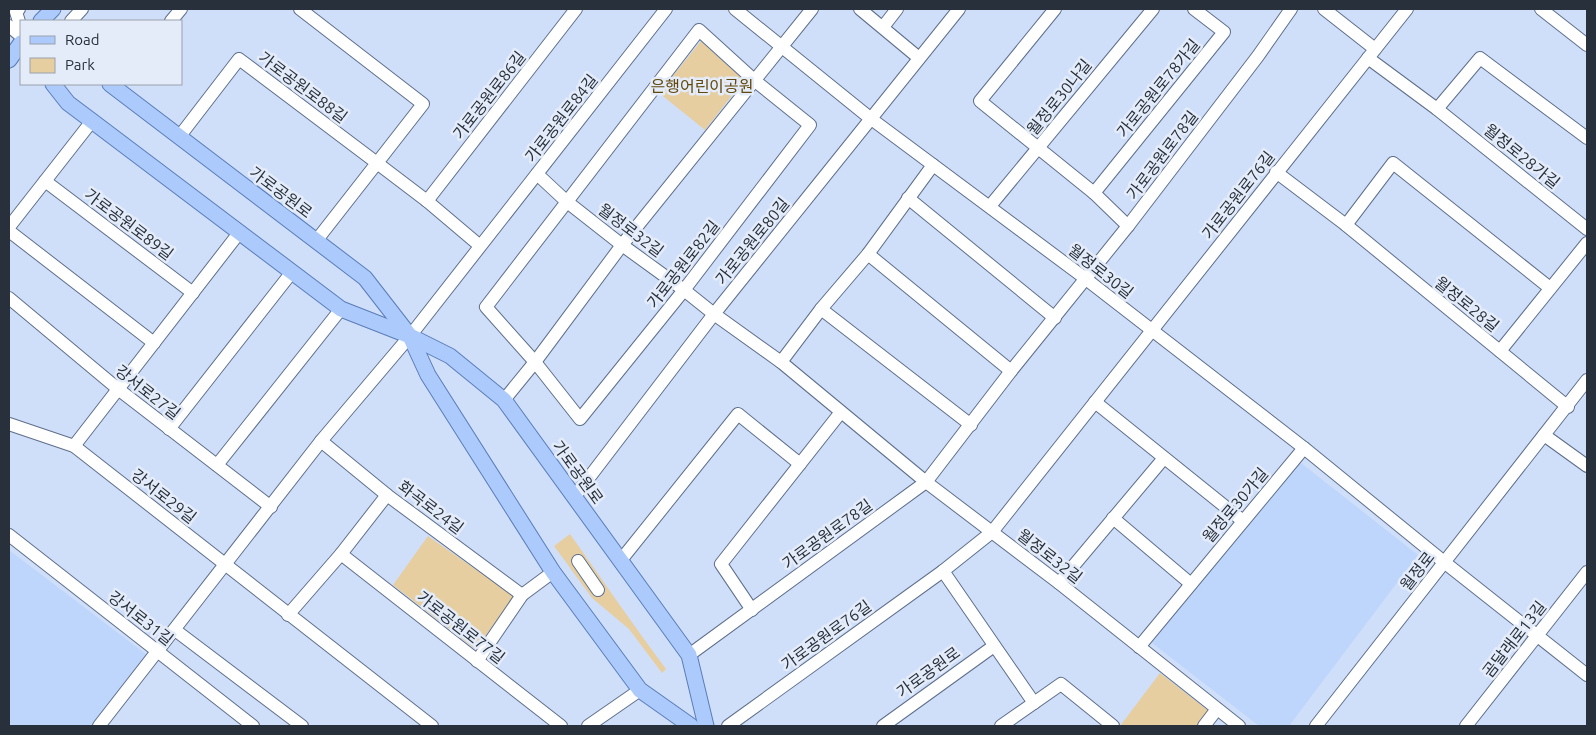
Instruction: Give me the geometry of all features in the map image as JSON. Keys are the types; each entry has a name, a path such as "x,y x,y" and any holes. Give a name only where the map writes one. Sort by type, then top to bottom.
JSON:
{"main road":[{"path":"36,20 43,9"},
{"path":"42,20 53,9"},
{"path":"9,60 20,44"},
{"name":"가로공원로","path":"54,85 68,103 92,122 341,309 410,336 450,356 504,400 689,654 706,726"},
{"name":"가로공원로","path":"117,86 179,137 365,278 410,336 428,375 554,572 640,690 691,726"}],"street":[{"path":"19,9 16,12 20,25"},
{"path":"72,20 82,9"},
{"path":"172,20 181,9"},
{"path":"300,9 423,104 316,242"},
{"name":"가로공원로86길","path":"427,202 576,9"},
{"name":"가로공원로84길","path":"410,336 666,9"},
{"name":"월정로30길","path":"735,9 870,118 1086,278 1304,448 1587,675"},
{"path":"504,400 535,362 622,244 812,9"},
{"path":"860,9 919,58"},
{"path":"883,27 897,9"},
{"name":"가로공원로80길","path":"575,496 714,314 959,9"},
{"path":"1055,9 980,100 1094,193 1128,226"},
{"name":"월정로30나길","path":"990,206 1153,9"},
{"name":"가로공원로78가길","path":"1094,193 1224,32 1194,9"},
{"name":"가로공원로78길","path":"689,654 926,482 1011,371 1128,226 1258,56 1291,9"},
{"name":"월정로28가길","path":"1324,9 1371,53 1437,109 1587,229"},
{"name":"가로공원로76길","path":"728,726 943,571 992,532 1407,9"},
{"path":"1541,9 1587,45"},
{"path":"9,26 20,35"},
{"name":"가로공원로82길","path":"700,30 754,80 810,125 684,290 580,419 535,362 486,307 566,201 700,30"},
{"path":"1437,109 1480,58 1587,138"},
{"name":"가로공원로88길","path":"179,137 239,59 377,163"},
{"path":"92,122 9,229 154,343"},
{"path":"377,163 480,245"},
{"path":"1346,225 1393,163 1550,288"},
{"path":"781,362 821,309 868,254 933,165"},
{"name":"월정로28길","path":"1276,172 1346,225 1568,407"},
{"name":"월정로32길","path":"537,174 566,201 714,314 781,362 926,482 1059,583 1239,726"},
{"name":"가로공원로89길","path":"45,181 193,293"},
{"path":"908,198 1055,318"},
{"path":"74,446 240,233"},
{"path":"1500,351 1587,243"},
{"path":"868,254 1011,371"},
{"path":"169,428 292,272"},
{"name":"강서로27길","path":"9,298 118,390 271,507"},
{"path":"217,465 341,309"},
{"path":"821,309 971,425"},
{"path":"99,726 322,441 410,336"},
{"name":"월정로","path":"1316,726 1568,407 1587,380"},
{"path":"1096,402 1243,521"},
{"path":"752,610 721,564 841,412"},
{"path":"621,560 738,414 800,464"},
{"name":"강서로29길","path":"9,424 74,446 432,726"},
{"path":"1544,435 1587,466"},
{"name":"화곡로24길","path":"322,441 387,495 522,595"},
{"name":"월정로30가길","path":"1139,647 1304,448"},
{"path":"1059,583 1164,458"},
{"path":"288,615 341,554 387,495"},
{"path":"1113,518 1191,584"},
{"name":"강서로31길","path":"9,536 158,651 244,724"},
{"name":"가로공원로77길","path":"341,554 561,726"},
{"path":"577,561 598,590"},
{"path":"943,571 1034,703"},
{"path":"477,660 522,595 554,572"},
{"name":"곰달래로13길","path":"1466,726 1587,572"},
{"path":"175,630 302,726"},
{"name":"가로공원로","path":"883,726 994,646"},
{"path":"1005,725 1061,684 1113,726"},
{"path":"588,726 640,690"},
{"path":"1204,726 1217,709"}],"shaded area":[{"path":"1296,459 1418,555 1289,726 1259,726 1152,643"},
{"path":"9,550 147,655 91,726 9,726"}],"green space":[{"name":"은행어린이공원","path":"701,41 744,80 705,130 659,93"},
{"path":"570,534 666,669 662,673 629,629 592,598 554,546"},
{"path":"428,536 515,597 475,649 393,585"},
{"path":"1160,673 1210,712 1199,726 1120,726"}]}
